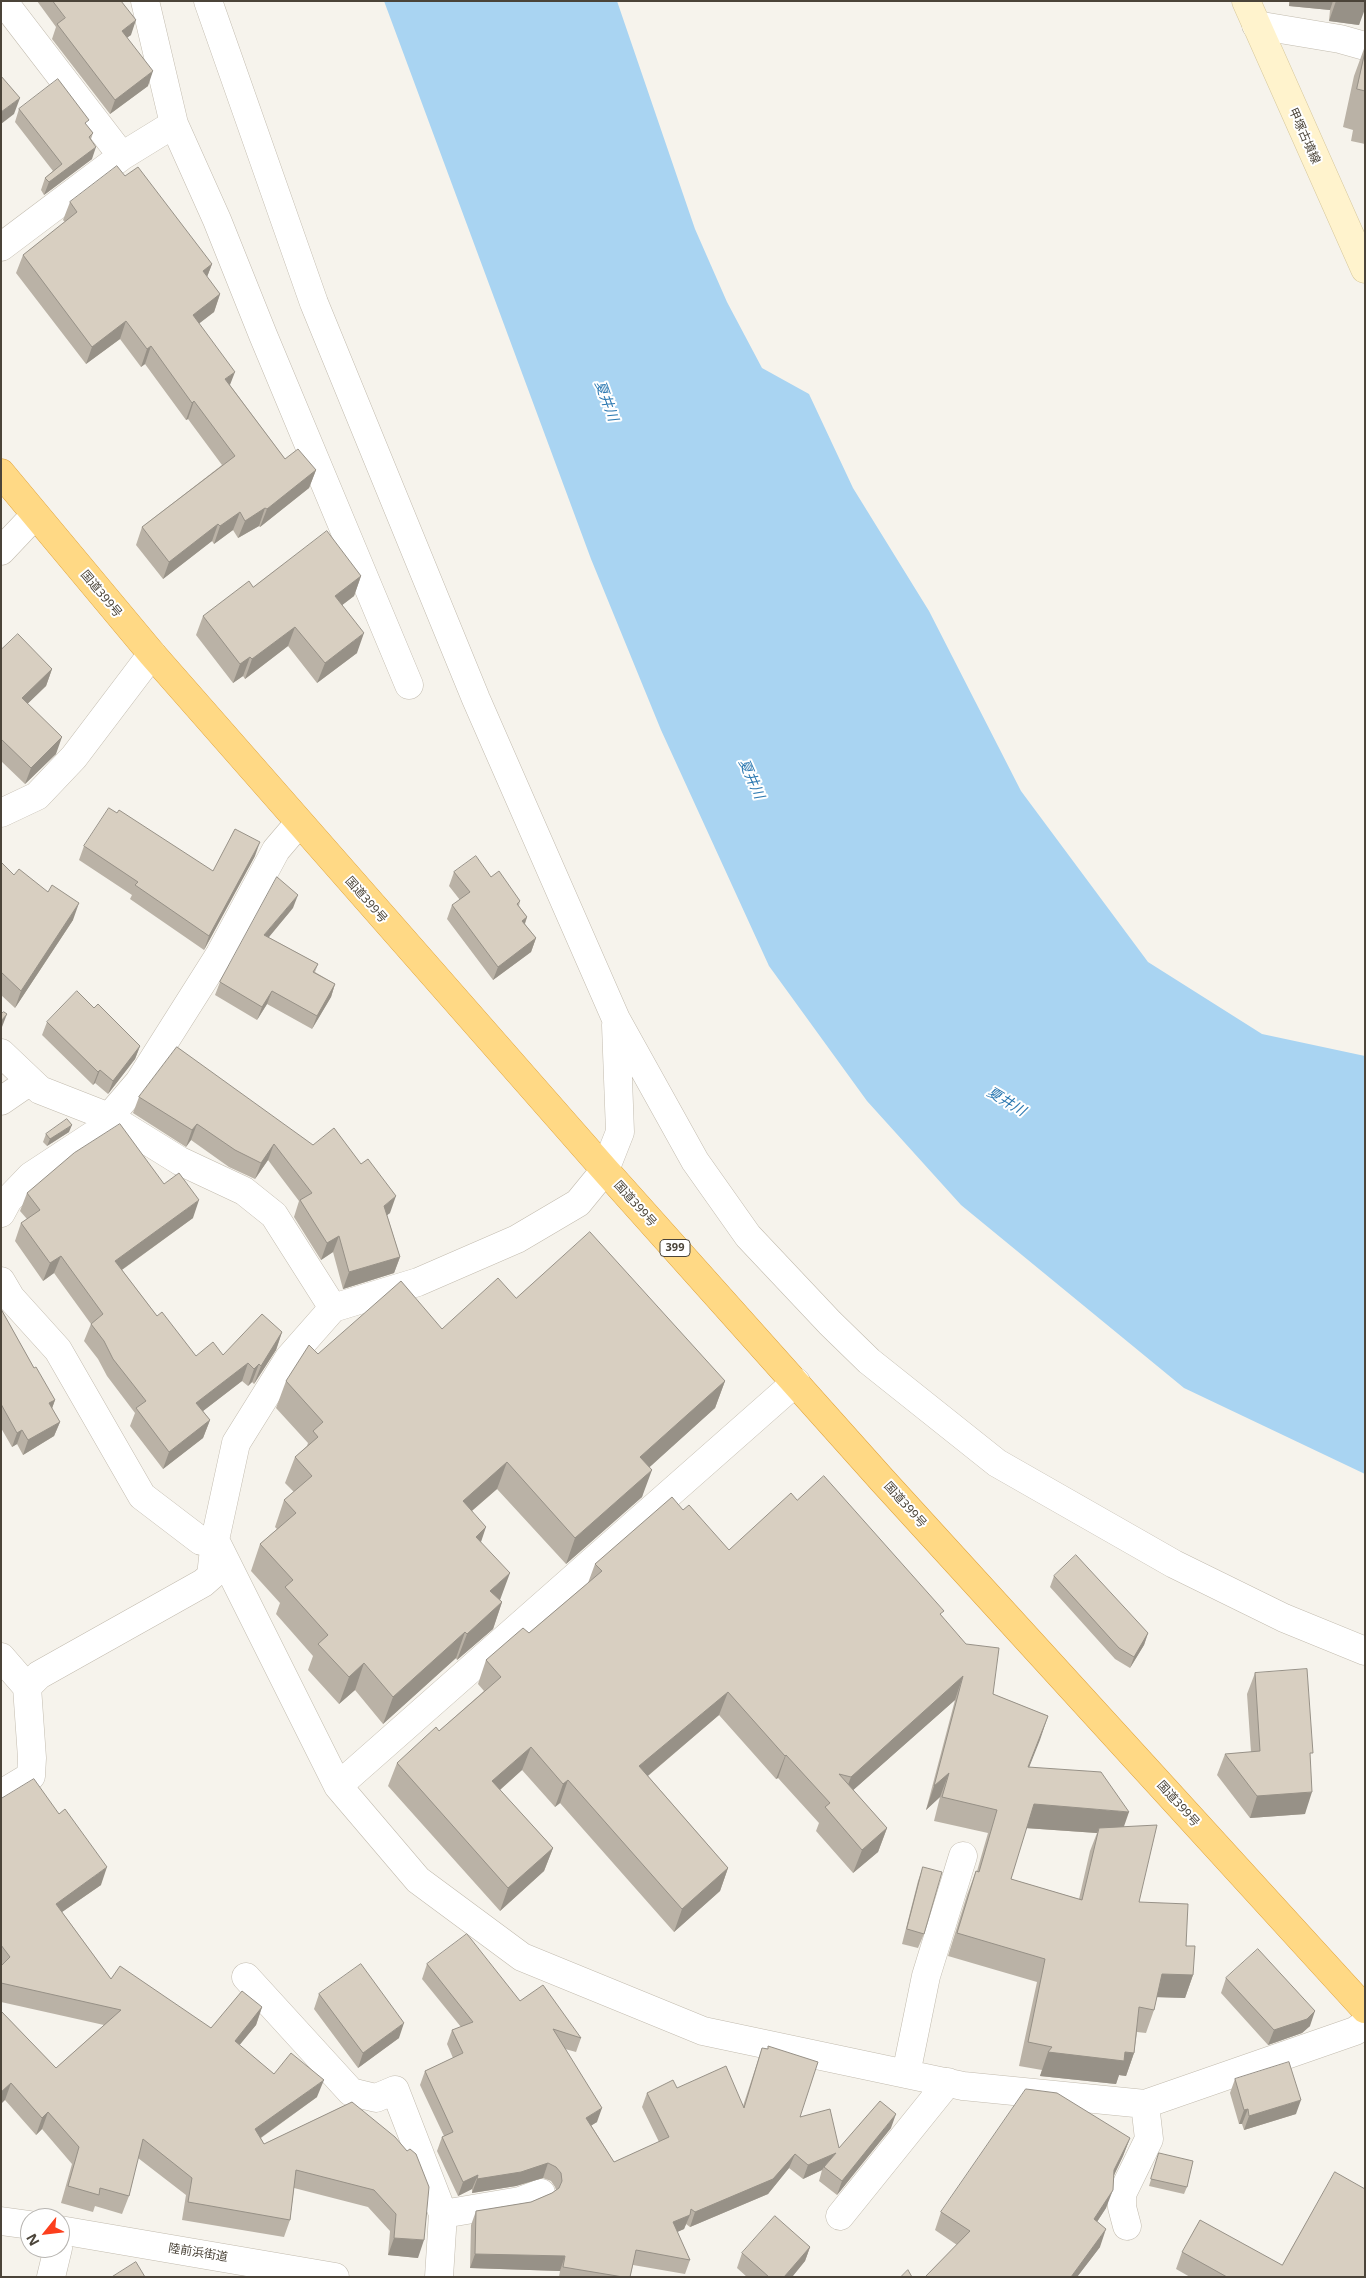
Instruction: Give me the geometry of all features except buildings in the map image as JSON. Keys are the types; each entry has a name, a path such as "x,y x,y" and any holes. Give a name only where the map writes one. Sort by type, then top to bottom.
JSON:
{"highway":[{"name":"国道399号","path":"1,473 152,654 605,1170 1365,2009"}],"main road":[{"name":"甲塚古墳線","path":"1251,13 1365,269"}],"street":[{"path":"3,1 122,156"},
{"path":"145,1 174,124 217,220 262,336 409,685"},
{"path":"208,1 314,303 476,699 616,1020 694,1161 748,1236 869,1362 997,1463 1174,1564 1284,1618 1365,1650"},
{"path":"1251,13 1365,46"},
{"path":"1,247 122,156 174,124"},
{"path":"1,551 35,515"},
{"path":"1,813 37,796 74,756 152,654"},
{"path":"1,1213 8,1200 31,1176 101,1130 109,1117 140,1082 220,954 276,850 299,822"},
{"path":"27,1687 38,1676 203,1583 211,1576 215,1540 236,1443 289,1358 333,1308 418,1282 517,1239 578,1203 605,1170 620,1132 616,1020"},
{"path":"1,1053 40,1090 109,1117 180,1161 244,1192 274,1215 333,1308"},
{"path":"1,1101 30,1081"},
{"path":"1,1281 11,1298 58,1350 142,1496 201,1541 215,1540"},
{"path":"338,1786 796,1382"},
{"path":"215,1540 338,1786 418,1880 522,1957 703,2032 948,2082 1145,2104 1355,2031 1365,2024"},
{"path":"1,1657 27,1687 32,1758 30,1776 1,1794"},
{"path":"906,2074 926,1976 963,1856"},
{"path":"246,1977 351,2092 376,2098 395,2090 443,2214 439,2277"},
{"path":"840,2216 948,2082"},
{"path":"1127,2226 1122,2207 1122,2194 1149,2139 1145,2104"},
{"path":"443,2214 520,2201 541,2193"},
{"path":"1,2221 20,2224"},
{"name":"陸前浜街道","path":"70,2238 335,2277"},
{"path":"51,2277 55,2258"}],"water":[{"name":"夏井川","path":"384,1 617,1 695,229 727,302 762,368 809,394 853,488 929,611 1021,791 1148,962 1262,1034 1365,1056 1365,1474 1184,1388 961,1205 867,1101 769,966 661,730 591,559"}]}
